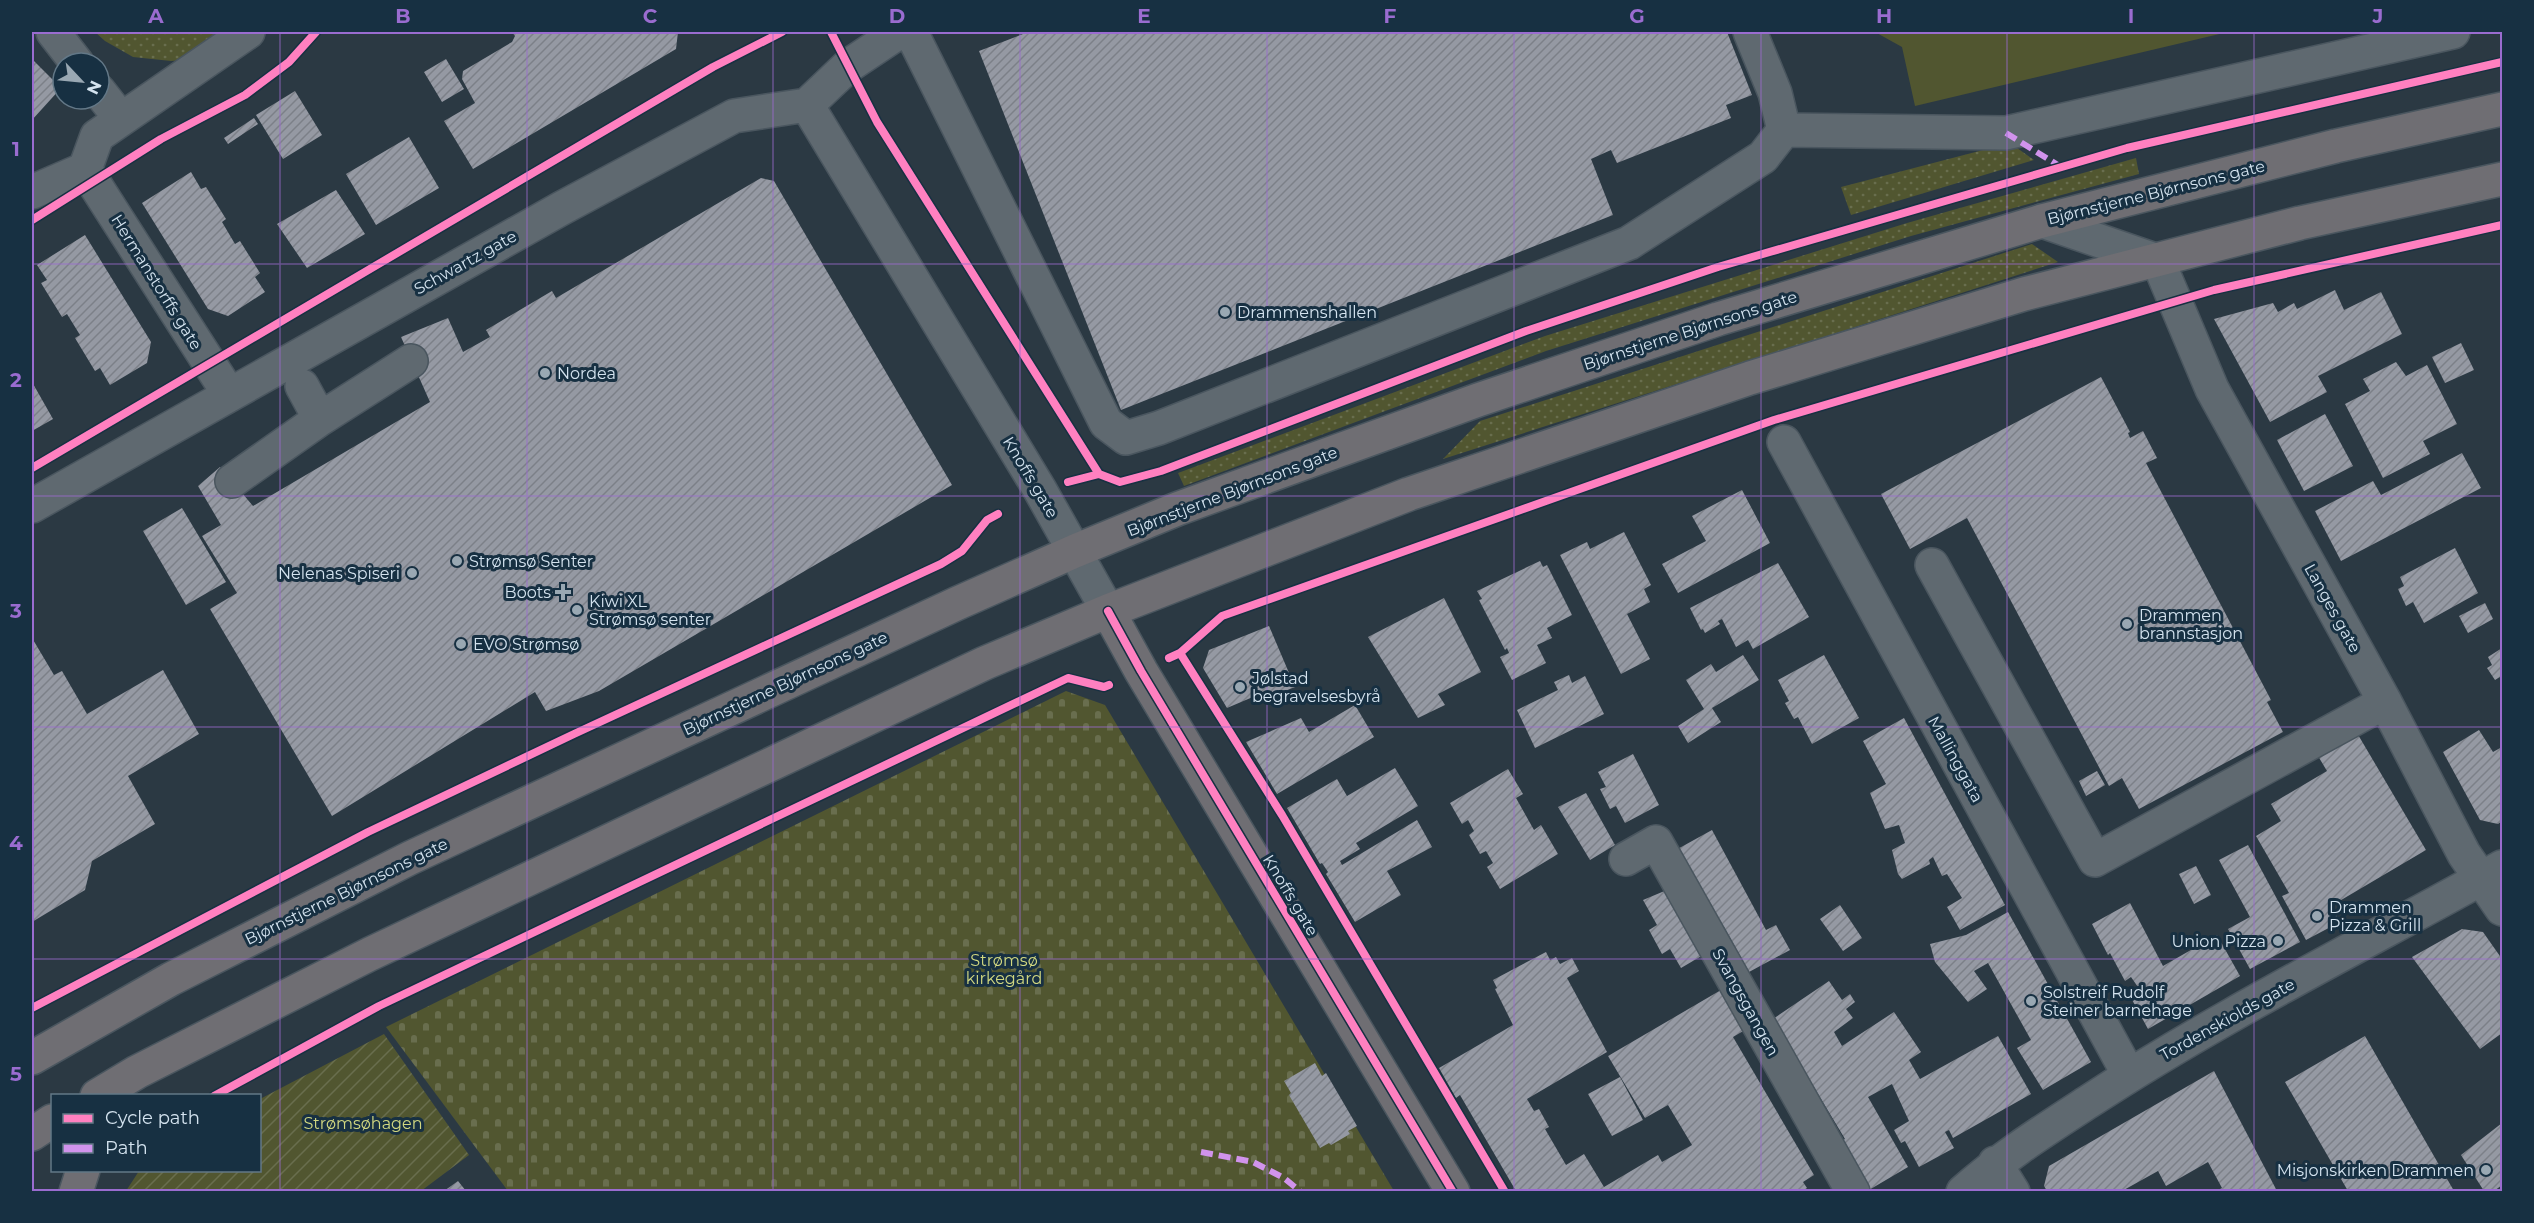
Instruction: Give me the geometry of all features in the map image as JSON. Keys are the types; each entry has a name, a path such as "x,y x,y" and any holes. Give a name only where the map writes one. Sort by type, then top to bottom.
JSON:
{"main road":[{"name":"Bjørnstjerne Bjørnsons gate","path":"32,1058 171,979 410,858 937,612 1177,509 1478,400 1718,319 2042,221 2336,146 2502,109"},
{"path":"100,1094 131,1084 370,954 977,667 1108,611 1409,494 1750,378 2024,294 2300,223 2502,179"},
{"name":"Knoffs gate","path":"1108,611 1452,1191"},
{"path":"32,1134 51,1122"},
{"path":"76,1191 82,1172"}],"street":[{"path":"52,32 67,51"},
{"path":"32,192 86,169 97,136 248,32"},
{"path":"807,105 848,66 899,32"},
{"path":"910,32 1106,423 1126,438 1159,428 1629,243 1763,157 1784,130"},
{"path":"1750,32 1775,93 1784,130"},
{"path":"1784,130 2006,133 2453,32"},
{"name":"Schwartz gate","path":"32,506 561,208 735,116 807,105"},
{"name":"Knoffs gate","path":"807,105 1075,551 1108,611"},
{"path":"111,106 121,119"},
{"name":"Hermanstorffs gate","path":"86,169 229,394"},
{"path":"2042,221 2158,261"},
{"name":"Langes gate","path":"2158,261 2212,389 2385,702 2464,854 2492,873 2502,909"},
{"path":"232,481 320,419 411,361"},
{"path":"302,386 320,419"},
{"name":"Mallinggata","path":"1784,442 2129,1075"},
{"path":"1932,565 2095,860 2385,702"},
{"name":"Svangsgangen","path":"1626,859 1656,842 1853,1191"},
{"name":"Tordenskiolds gate","path":"1963,1191 1995,1163 2129,1075 2219,1022 2492,873"},
{"path":"1995,1163 2013,1191"}],"green space":[{"path":"95,32 225,32 185,60 171,61 133,57 105,41"},
{"path":"1875,32 2228,32 1915,106 1902,47"},
{"path":"2010,143 2034,160 1851,215 1841,187"},
{"path":"2136,158 2139,174 1911,236 1546,351 1184,486 1178,473 1545,336 1907,223"},
{"path":"2032,244 2058,262 1443,459 1480,421"},
{"name":"Strømsø kirkegård","path":"1066,691 1105,705 1394,1191 508,1191 386,1027"},
{"name":"Strømsøhagen","path":"384,1034 469,1155 421,1191 126,1191 138,1172 261,1172 261,1098"}],"building":[{"path":"512,32 678,32 676,49 473,169 444,121 475,103 462,79 463,71 512,42 515,36"},
{"name":"Drammenshallen","path":"1028,32 1727,32 1752,95 1726,105 1731,118 1617,163 1611,150 1591,159 1613,215 1121,410 979,51"},
{"path":"32,59 51,78 51,99 32,120"},
{"path":"446,59 464,89 442,102 424,72"},
{"path":"295,91 322,135 283,159 256,115"},
{"path":"254,118 258,124 228,144 224,138"},
{"path":"409,137 439,188 376,225 346,174"},
{"path":"191,172 201,189 206,187 226,219 222,222 235,244 240,241 260,273 255,277 265,292 228,316 208,309 142,203"},
{"path":"761,178 774,181 952,485 599,691 546,711 535,692 332,816 210,609 237,593 202,536 221,525 198,486 220,467 253,506 430,402 401,337 448,318 463,352 490,337 486,330 552,291 556,298"},
{"path":"336,190 365,234 307,268 277,224"},
{"path":"85,235 151,342 147,363 110,385 100,368 95,371 75,338 80,335 67,314 62,317 41,283 47,280 37,265"},
{"path":"2335,290 2344,310 2381,292 2402,334 2318,376 2327,392 2270,422 2214,319 2273,303 2278,312 2294,303 2297,309"},
{"path":"2461,343 2474,370 2445,383 2432,357"},
{"path":"2396,362 2406,376 2427,365 2457,424 2423,441 2430,454 2383,478 2345,404 2370,391 2363,379"},
{"name":"Drammen brannstasjon","path":"2101,377 2130,432 2128,433 2130,438 2143,431 2157,458 2146,463 2271,700 2267,702 2283,732 2139,809 2122,778 2109,786 1967,518 1910,549 1881,494"},
{"path":"32,382 53,419 32,431"},
{"path":"2325,414 2353,466 2304,491 2277,440"},
{"path":"2462,453 2481,488 2341,561 2315,511 2373,481 2381,495"},
{"path":"1742,490 1770,543 1678,593 1662,564 1706,541 1692,516"},
{"path":"182,508 226,582 186,605 143,531"},
{"path":"1624,532 1651,585 1644,589 1650,602 1627,614 1650,659 1621,674 1560,555 1587,542 1590,549"},
{"path":"2455,548 2478,593 2424,623 2413,602 2406,606 2398,589 2404,586 2400,577"},
{"path":"1540,561 1543,567 1547,565 1572,615 1547,628 1552,638 1537,645 1546,663 1512,680 1500,657 1509,653 1507,648 1505,650 1479,600 1482,599 1477,591"},
{"path":"1778,563 1809,617 1753,649 1748,640 1736,647 1722,619 1718,621 1720,624 1705,633 1703,629 1701,630 1690,608"},
{"path":"1444,598 1481,672 1438,694 1445,705 1418,718 1368,637"},
{"path":"2485,603 2493,619 2468,633 2459,616"},
{"path":"1269,626 1295,687 1275,695 1267,691 1227,708 1203,668 1209,650"},
{"path":"32,638 54,675 62,671 87,714 163,670 199,734 128,776 155,824 92,861 85,890 32,922"},
{"path":"2502,648 2502,682 2500,677 2495,680 2487,668 2492,665 2488,657"},
{"path":"1743,655 1759,680 1712,708 1721,722 1688,743 1678,726 1704,709 1686,680 1711,664 1716,672"},
{"path":"1824,655 1859,718 1812,744 1798,717 1794,719 1785,703 1789,701 1778,680"},
{"path":"1569,675 1572,683 1585,676 1604,714 1535,748 1517,710 1558,690 1554,682"},
{"path":"1355,705 1374,737 1277,794 1246,742 1301,718 1309,732"},
{"path":"1904,718 2005,905 1960,930 1947,907 1962,898 1947,874 1942,876 1933,857 1929,860 1930,864 1902,879 1898,874 1892,850 1905,843 1899,825 1885,829 1870,793 1886,784 1863,741"},
{"path":"2479,730 2493,752 2502,747 2502,821 2498,824 2480,820 2443,752"},
{"path":"2357,733 2426,850 2331,906 2340,922 2306,940 2282,896 2289,893 2256,836 2281,821 2271,804 2327,771 2318,756"},
{"path":"1633,754 1659,805 1625,823 1616,806 1610,809 1600,789 1606,787 1598,772"},
{"path":"1395,768 1418,806 1356,843 1360,849 1340,861 1342,865 1417,820 1432,847 1387,871 1401,895 1355,922 1326,874 1328,872 1322,863 1320,864 1287,808 1337,779 1347,796"},
{"path":"1508,769 1523,794 1516,798 1534,830 1541,825 1558,854 1500,889 1487,867 1493,863 1486,851 1480,854 1469,835 1474,831 1468,820 1462,824 1450,803"},
{"path":"2097,771 2105,785 2086,796 2079,781"},
{"path":"1586,793 1615,845 1590,860 1558,807"},
{"path":"1712,830 1766,930 1776,925 1790,950 1749,972 1724,927 1718,931 1674,851"},
{"path":"2248,845 2300,942 2250,969 2228,929 2250,917 2219,860"},
{"path":"2196,866 2211,895 2194,904 2179,874"},
{"path":"1674,887 1710,951 1681,968 1670,949 1662,954 1649,930 1657,925 1643,900"},
{"path":"2130,903 2163,966 2217,935 2240,976 2148,1029 2130,996 2140,990 2131,977 2125,981 2092,924"},
{"path":"1840,905 1862,938 1843,951 1820,919"},
{"path":"2008,912 2091,1062 2043,1090 2017,1048 2031,1040 1988,963 1974,971 1987,989 1968,1002 1935,962 1930,944 1966,935"},
{"path":"2462,929 2483,932 2502,959 2502,1033 2480,1049 2412,957"},
{"path":"1546,952 1550,960 1556,957 1560,964 1572,958 1579,971 1567,978 1607,1052 1527,1099 1534,1111 1539,1109 1549,1127 1545,1129 1566,1165 1584,1154 1604,1187 1658,1155 1662,1162 1692,1145 1668,1105 1645,1118 1608,1056 1721,990 1745,1030 1733,1037 1814,1175 1803,1182 1807,1188 1802,1191 1516,1191 1460,1095 1456,1098 1439,1068 1513,1025 1495,989 1497,988 1493,980"},
{"path":"1829,981 1842,1000 1850,994 1855,1002 1846,1009 1853,1018 1834,1032 1842,1046 1894,1012 1921,1052 1909,1060 1920,1079 1998,1036 2031,1094 1953,1138 1949,1130 1945,1132 1954,1148 1919,1167 1905,1141 1901,1143 1894,1130 1909,1121 1892,1084 1868,1097 1908,1167 1869,1190 1841,1141 1845,1139 1773,1019"},
{"path":"2365,1036 2454,1191 2348,1191 2285,1082"},
{"path":"1315,1063 1322,1076 1326,1073 1357,1126 1348,1131 1350,1134 1331,1145 1329,1143 1320,1148 1289,1095 1291,1093 1284,1081"},
{"path":"2214,1071 2277,1191 2216,1191 2222,1188 2208,1162 2166,1186 2158,1171 2122,1191 2047,1191 2044,1186 2049,1166"},
{"path":"1620,1077 1643,1120 1612,1136 1588,1094"},
{"name":"Misjonskirken Drammen","path":"2502,1123 2502,1185 2494,1191 2484,1191 2461,1155"},
{"path":"458,1181 466,1191 444,1191"}],"marked path":[{"path":"2006,133 2061,167"},
{"path":"1201,1152 1253,1162 1284,1178 1301,1192"}],"cycle path":[{"path":"32,220 161,139 245,95 289,62 316,32"},
{"path":"32,468 713,67 782,32"},
{"path":"831,32 877,122 1099,474"},
{"path":"1068,482 1099,474 1120,482 1161,471 1526,331 1718,267 2127,148 2502,62"},
{"path":"1169,658 1180,653 1222,616 1774,420 2214,290 2502,225"},
{"path":"32,1008 368,832 941,564 962,551 987,520 998,514"},
{"path":"1108,611 1141,671 1453,1192"},
{"path":"1180,653 1282,815 1505,1192"},
{"path":"218,1094 379,1006 1068,678 1104,687 1109,685"}],"place":[{"name":"Drammenshallen","path":"1225,312"},
{"name":"Nordea","path":"545,373"},
{"name":"Strømsø Senter","path":"457,561"},
{"name":"Nelenas Spiseri","path":"412,573"},
{"name":"Boots","path":"563,592"},
{"name":"Kiwi XL Strømsø senter","path":"577,610"},
{"name":"Drammen brannstasjon","path":"2127,624"},
{"name":"EVO Strømsø","path":"461,644"},
{"name":"Jølstad begravelsesbyrå","path":"1240,687"},
{"name":"Drammen Pizza & Grill","path":"2317,916"},
{"name":"Union Pizza","path":"2278,941"},
{"name":"Solstreif Rudolf Steiner barnehage","path":"2031,1001"},
{"name":"Misjonskirken Drammen","path":"2486,1170"}]}
